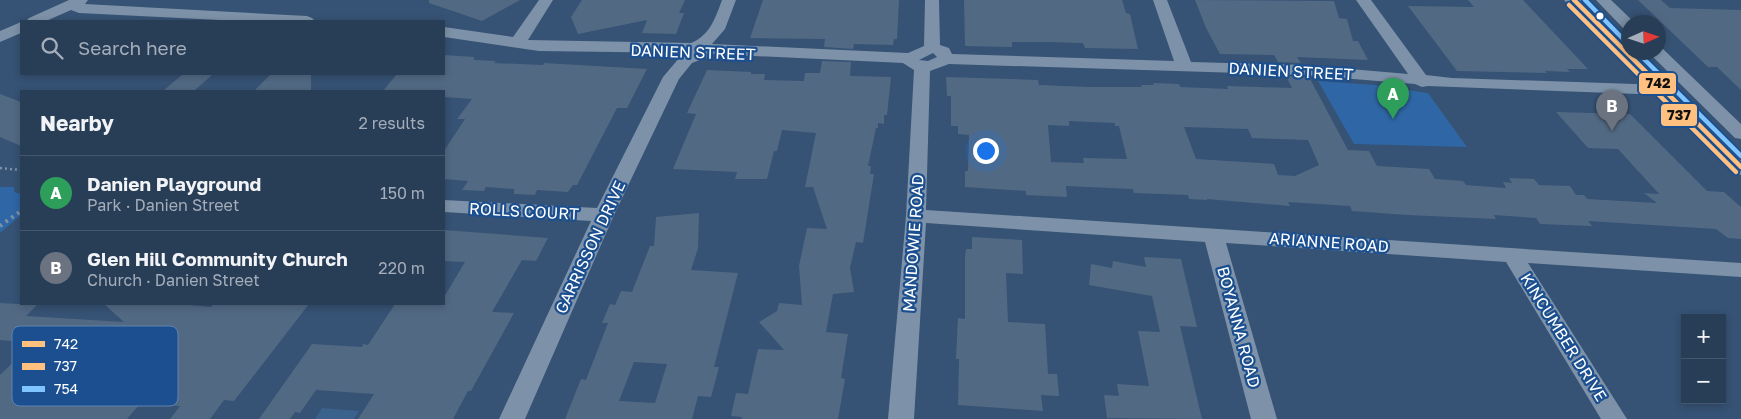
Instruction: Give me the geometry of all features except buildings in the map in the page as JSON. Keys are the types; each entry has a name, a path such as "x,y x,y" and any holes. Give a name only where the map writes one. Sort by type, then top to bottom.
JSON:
{"main road":[{"path":"1574,0 1741,168"}],"street":[{"path":"517,44 546,0"},
{"path":"729,0 720,26 720,41 729,49"},
{"path":"916,62 932,48 932,0"},
{"path":"1160,0 1184,66"},
{"path":"1363,0 1422,82"},
{"path":"1603,0 1621,18"},
{"path":"36,20 77,2 79,8 292,20"},
{"name":"GARRISSON DRIVE","path":"512,419 604,215 671,76 686,60 710,40 720,26"},
{"path":"0,37 20,27"},
{"name":"DANIEN STREET","path":"445,32 517,44 698,50 758,54 776,53"},
{"name":"DANIEN STREET","path":"609,48 661,52 729,49 916,62"},
{"path":"916,62 937,64 946,59 943,52 932,48"},
{"path":"661,52 672,61 671,76"},
{"name":"DANIEN STREET","path":"946,59 1184,66 1361,74 1422,82 1665,90"},
{"path":"1665,60 1741,134"},
{"name":"MANDOWIE ROAD","path":"900,419 916,216 916,62"},
{"name":"ROLLS COURT","path":"445,206 604,215"},
{"name":"ARIANNE ROAD","path":"916,216 1741,270"},
{"name":"BOYANNA ROAD","path":"1213,234 1264,419"},
{"name":"KINCUMBER DRIVE","path":"1513,256 1614,419"}],"path":[{"path":"0,168 20,170"},
{"path":"0,226 20,212"}],"shaded area":[{"path":"1318,81 1375,85 1428,93 1467,147 1354,144"},
{"path":"0,187 14,187 14,192 20,194 20,216 0,233"},
{"path":"322,408 359,411 354,419 315,419"}],"transit line":[{"name":"742","path":"1574,0 1741,167"},
{"name":"754","path":"1585,0 1621,37"},
{"name":"737","path":"1569,5 1736,172"},
{"name":"754","path":"1645,60 1741,156"}],"place":[{"name":"Danien Playground","path":"1393,119"},
{"name":"Glen Hill Community Church","path":"1612,131"}]}
